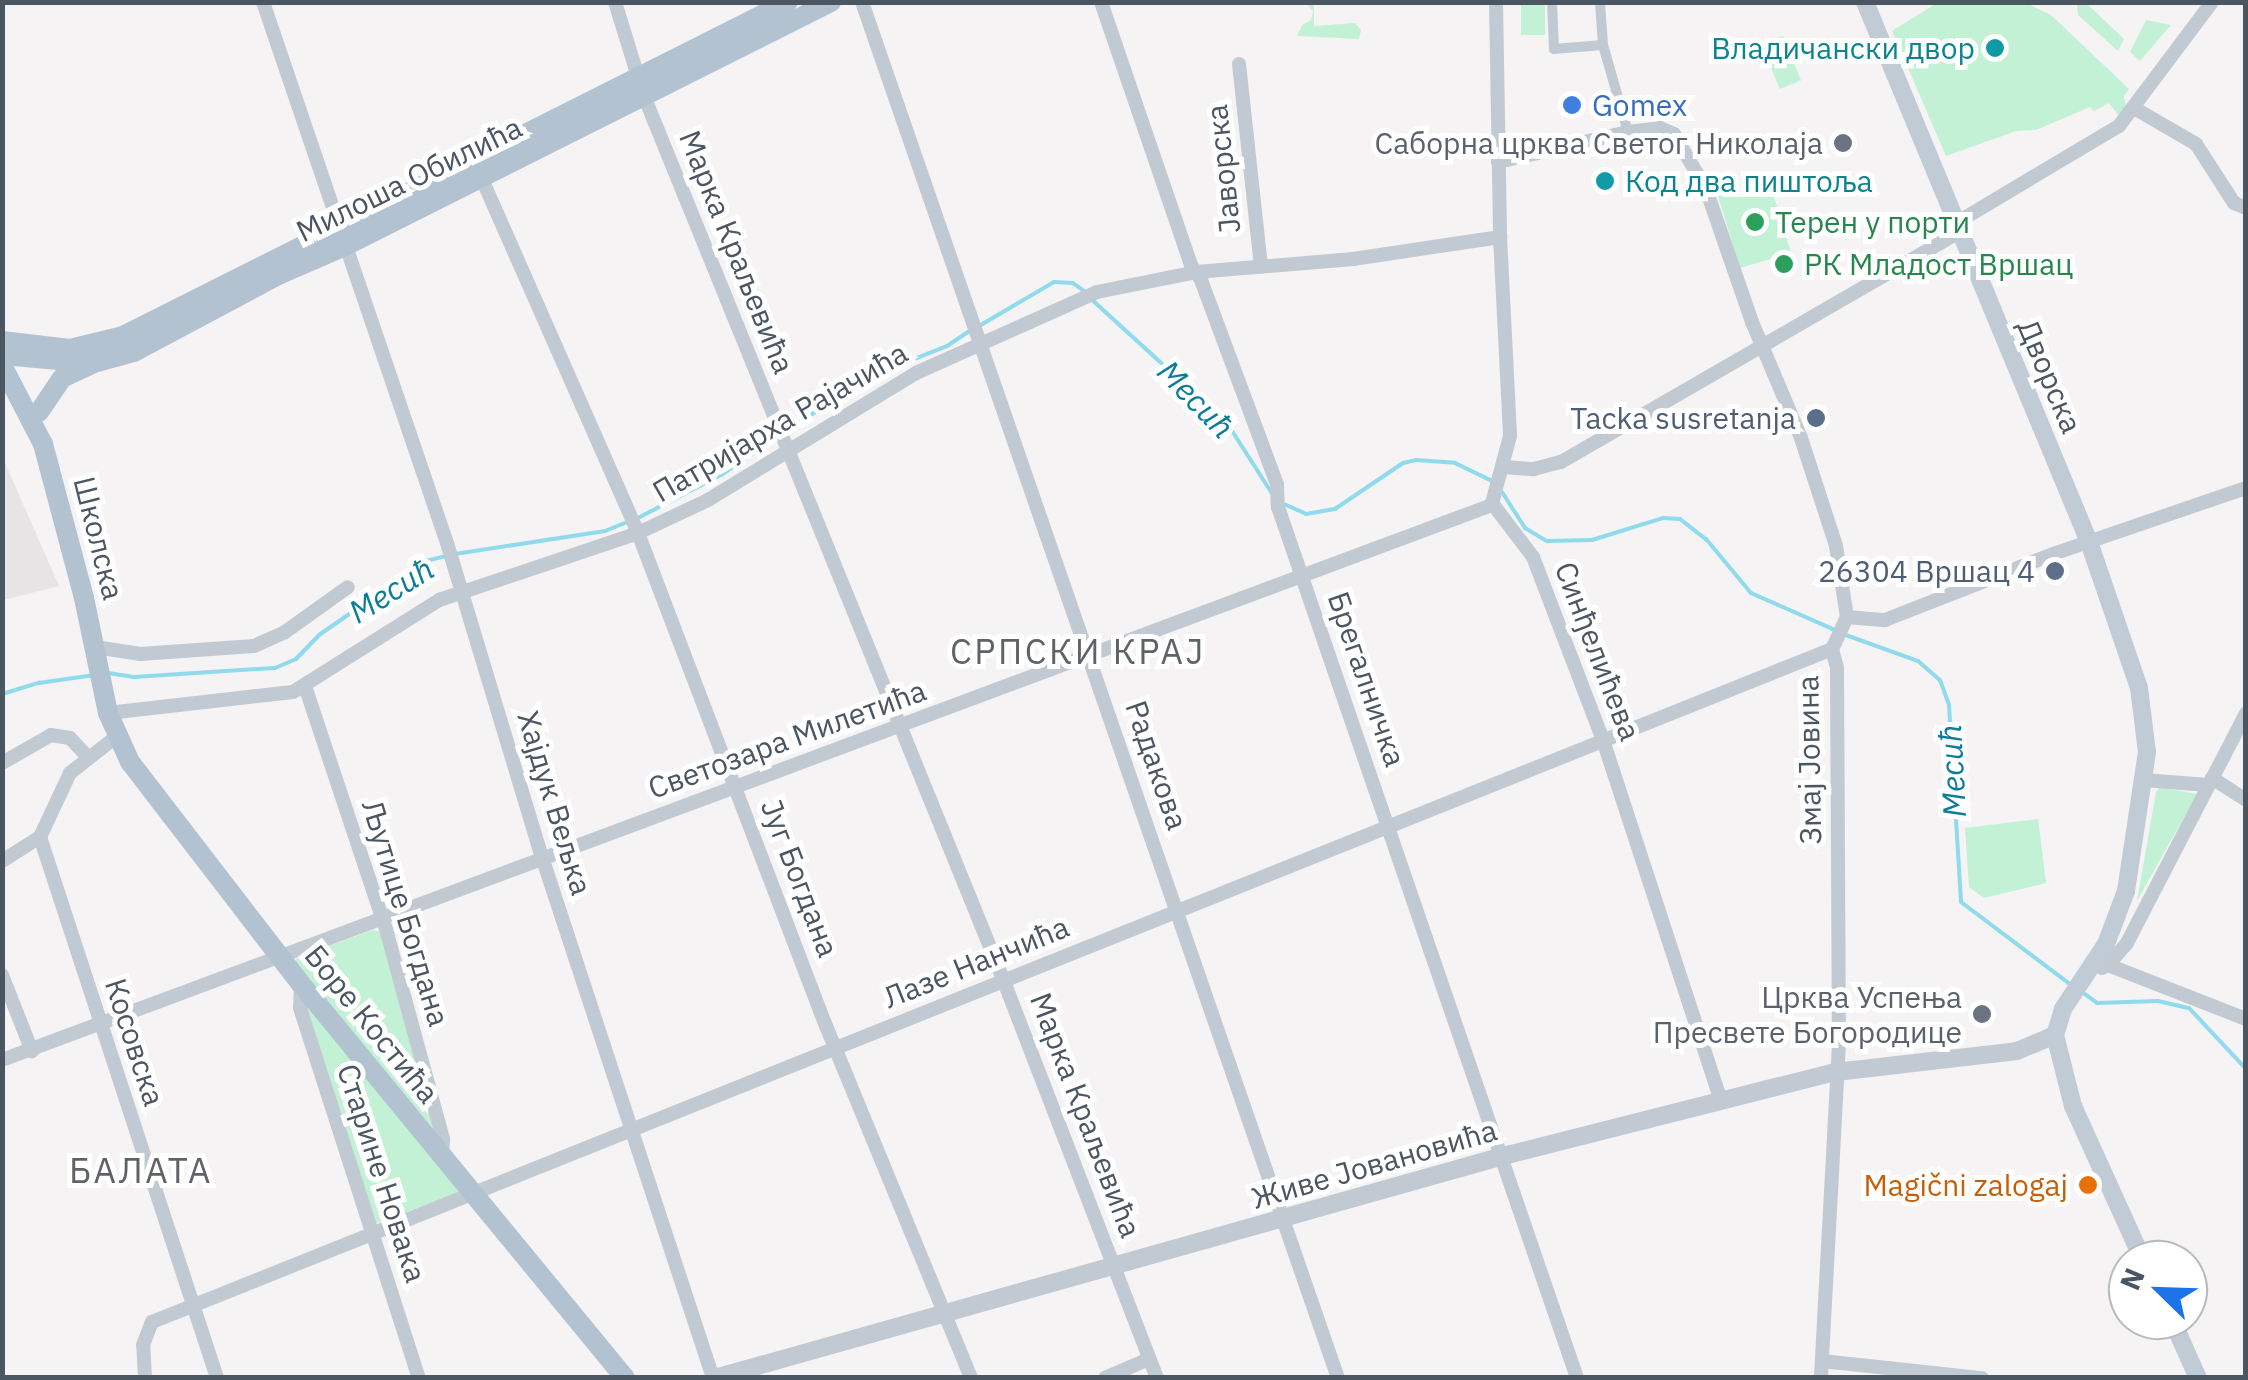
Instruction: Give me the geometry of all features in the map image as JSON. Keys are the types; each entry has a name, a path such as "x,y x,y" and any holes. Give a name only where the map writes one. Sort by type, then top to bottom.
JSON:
{"main road":[{"name":"Милоша Обилића","path":"6,347 70,349 106,344 342,237 482,179 788,2"},
{"name":"Милоша Обилића","path":"6,347 93,364 134,352 342,237 641,86 831,2"},
{"name":"Дворска","path":"1865,2 2089,542 2139,688 2147,733 2144,780 2118,915 2086,979 2070,998 2055,1035"},
{"name":"Школска","path":"6,347 39,412 43,444"},
{"name":"Школска","path":"6,347 43,444 103,688"},
{"path":"39,412 62,378 93,364"},
{"name":"Боре Костића","path":"103,688 117,736 156,801 442,1158 625,1378"},
{"path":"2055,1035 2073,1106 2135,1240"},
{"path":"2181,1340 2198,1378"}],"street":[{"name":"Хајдук Вељка","path":"262,2 454,566 544,860 714,1378"},
{"name":"Марка Краљевића","path":"615,2 641,86 1003,979 1156,1378"},
{"name":"Радакова","path":"862,2 1338,1378"},
{"name":"Брегалничка","path":"1101,2 1196,272 1277,484 1278,508 1576,1378"},
{"path":"1492,498 1510,422 1500,237 1496,2"},
{"path":"1552,2 1554,49 1602,45"},
{"path":"1600,2 1602,45 1628,132"},
{"path":"1501,470 1534,469 1561,462 1766,346 2099,141 2134,108 2212,2"},
{"name":"Јаворска","path":"1239,64 1261,267"},
{"path":"2134,108 2196,144 2234,203 2246,208"},
{"path":"1498,162 1628,132 1660,128 1674,134 1706,189 1752,322 1766,346 1836,546 1845,620 1885,620 2089,542 2246,488"},
{"name":"Југ Богдана","path":"482,179 637,530 837,1049 971,1378"},
{"name":"Патријарха Рајачића","path":"108,713 277,696 305,686 395,626 460,590 637,530 708,500 784,438 981,340 1097,292 1196,272 1500,237"},
{"name":"Светозара Милетића","path":"2,1060 1302,578 1492,498"},
{"name":"Синђелићева","path":"1492,498 1533,557 1603,740 1721,1101"},
{"name":"Школска","path":"96,653 254,646 286,632 348,587"},
{"name":"Змај Јовина","path":"1821,1378 1836,1072 1835,645 1845,620"},
{"name":"Лазе Нанчића","path":"145,1378 144,1332 152,1322 632,1127 1390,828 1835,645"},
{"name":"Љутице Богдана","path":"305,686 382,917 443,1138 442,1158"},
{"path":"2086,979 2108,965 2127,943 2246,713"},
{"path":"2,764 51,734 70,738 87,756"},
{"path":"2,861 40,837 70,773 117,736"},
{"path":"2144,780 2210,782 2246,800"},
{"name":"Косовска","path":"40,837 217,1378"},
{"path":"2118,915 2145,910"},
{"path":"2108,965 2246,1019"},
{"path":"2,975 32,1051"},
{"name":"Старине Новака","path":"301,984 300,1008 419,1378"},
{"name":"Живе Јовановића","path":"714,1378 1503,1156 1836,1072 2017,1051 2055,1035"},
{"path":"1106,1378 1149,1359"},
{"path":"1822,1360 1982,1378"}],"shaded area":[{"path":"2,456 59,586 3,600 2,600"}],"green space":[{"path":"1306,3 1314,3 1314,26 1355,23 1361,30 1359,39 1297,36 1302,25 1311,20 1313,11"},
{"path":"1521,3 1545,3 1545,35 1521,35"},
{"path":"1937,3 2026,3 2051,15 2129,89 2124,96 2126,108 2119,116 2109,103 2094,111 2090,107 2036,130 2016,131 1946,156 1892,31"},
{"path":"2077,3 2086,3 2124,39 2118,51 2078,15"},
{"path":"2146,20 2171,25 2140,61 2130,52"},
{"path":"1783,36 1801,81 1780,89 1762,45"},
{"name":"Терен у порти","path":"1769,180 1791,253 1740,268 1717,193"},
{"path":"2160,787 2197,794 2137,901 2156,792"},
{"path":"2038,819 2046,883 1984,898 1969,887 1965,828"},
{"path":"373,930 380,932 436,1135 294,963 298,957"},
{"path":"306,1004 460,1192 375,1224"}],"waterway":[{"name":"Месић","path":"979,326 1054,282 1073,283 1084,291"},
{"name":"Месић","path":"1090,298 1227,423 1273,495"},
{"name":"Месић","path":"787,431 864,379 947,346 971,330"},
{"name":"Месић","path":"636,519 721,475 779,436"},
{"name":"Месић","path":"1284,504 1306,514 1335,509 1403,463 1416,460 1455,463 1492,481"},
{"name":"Месић","path":"1502,492 1525,528 1547,541 1592,540 1663,518 1680,519 1706,539 1751,593 1835,630"},
{"name":"Месић","path":"455,554 605,531 627,522"},
{"name":"Месић","path":"108,673 134,677 275,668 296,659 319,635 426,561 446,556"},
{"name":"Месић","path":"1843,634 1918,661 1940,680 1949,705 1961,902 2070,984"},
{"name":"Месић","path":"2,694 39,683 94,675"},
{"name":"Месић","path":"2082,992 2097,1003 2158,1001 2189,1008 2246,1069"}],"place":[{"name":"Владичански двор","path":"1995,48"},
{"name":"Gomex","path":"1572,105"},
{"name":"Саборна црква Светог Николаја","path":"1843,143"},
{"name":"Код два пиштоља","path":"1605,181"},
{"name":"Терен у порти","path":"1755,222"},
{"name":"РК Младост Вршац","path":"1784,264"},
{"name":"Tacka susretanja","path":"1816,418"},
{"name":"26304 Вршац 4","path":"2055,571"},
{"name":"Црква Успења Пресвете Богородице","path":"1982,1014"},
{"name":"Magični zalogaj","path":"2088,1185"}],"district":[{"name":"СРПСКИ КРАЈ","path":"1078,651"},
{"name":"БАЛАТА","path":"141,1170"}]}
